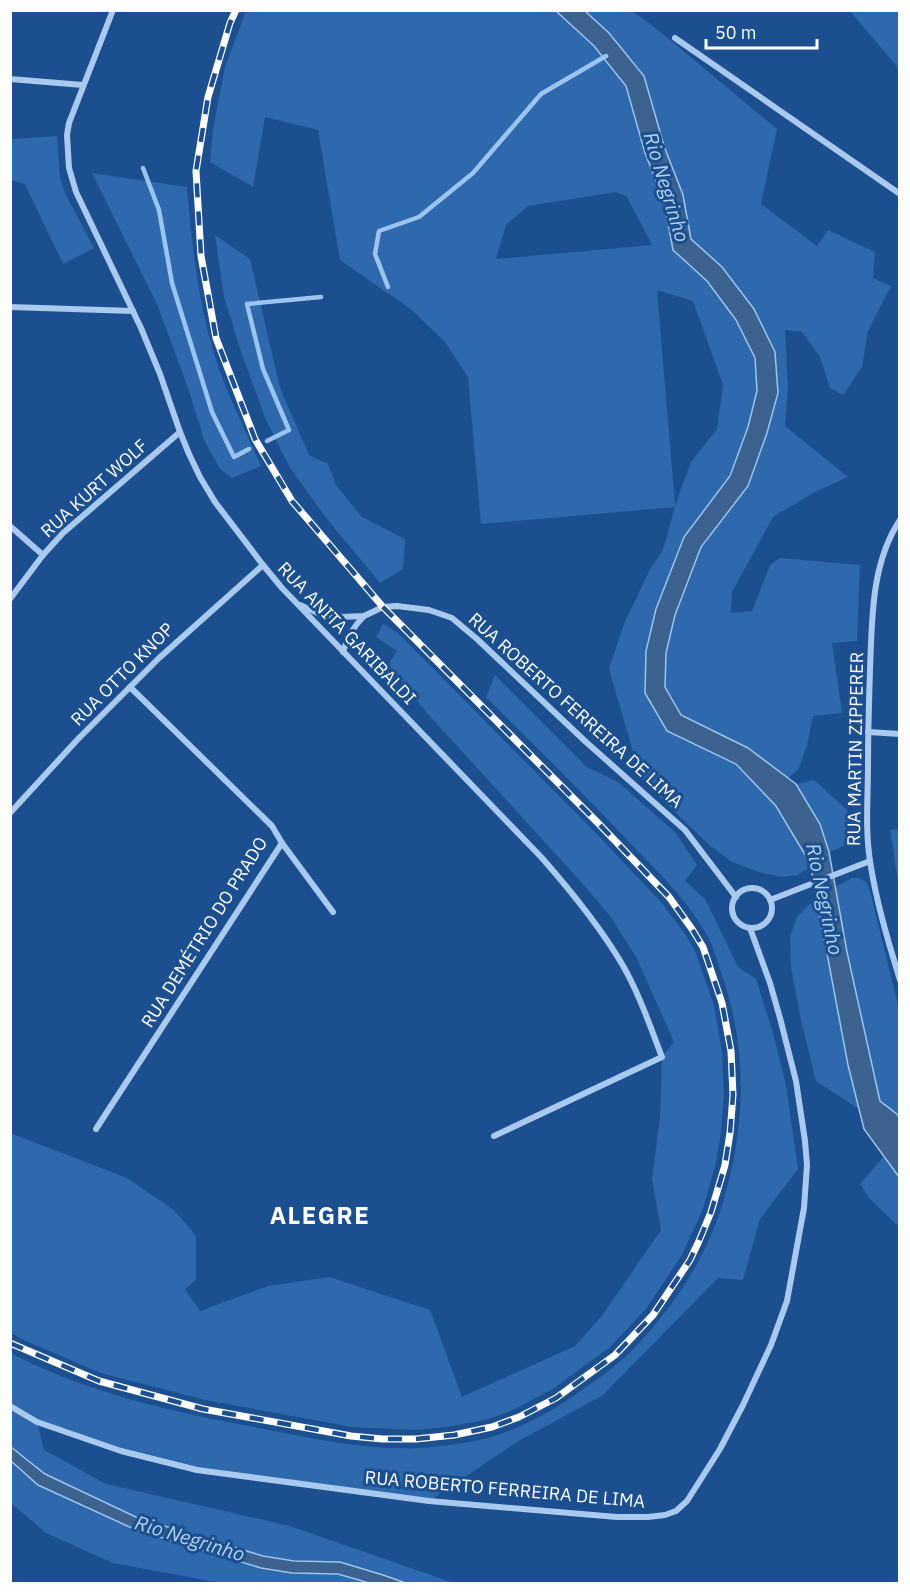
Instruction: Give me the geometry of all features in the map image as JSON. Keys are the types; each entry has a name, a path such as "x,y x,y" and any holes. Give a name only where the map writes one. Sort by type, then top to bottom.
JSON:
{"street":[{"name":"RUA ANITA GARIBALDI","path":"113,10 69,123 67,135 69,168 76,192 133,311 200,477 215,502 263,565 343,652 534,849 578,900 623,966 645,1012 662,1057 494,1136"},
{"path":"675,39 900,194"},
{"path":"10,79 84,86"},
{"path":"10,307 133,311"},
{"name":"RUA KURT WOLF","path":"10,599 43,555 63,533 180,432"},
{"name":"RUA MARTIN ZIPPERER","path":"900,520 893,531 880,565 872,614 868,732 870,861 900,980"},
{"path":"10,526 43,555"},
{"name":"RUA OTTO KNOP","path":"10,813 78,739 184,634 263,565"},
{"name":"RUA ROBERTO FERREIRA DE LIMA","path":"297,603 318,613 341,618 364,616 383,607 397,606 429,610 452,618 685,830 736,897"},
{"path":"343,652 347,638 364,616"},
{"name":"RUA DEMÉTRIO DO PRADO","path":"96,1129 282,843 272,826 130,687"},
{"path":"868,732 900,734"},
{"path":"282,843 333,912"},
{"path":"770,900 870,861"},
{"path":"750,888 758,889 770,900 770,916 758,927 742,926 732,913 732,904 736,897 742,891 750,888"},
{"name":"RUA ROBERTO FERREIRA DE LIMA","path":"10,1406 37,1422 121,1451 197,1470 429,1501 617,1517 648,1517 676,1511 687,1501 720,1449 771,1345 787,1301 804,1208 806,1153 796,1081 773,992 750,928"}],"shaded area":[{"path":"246,11 556,11 594,46 626,86 645,153 664,201 673,250 707,281 736,320 755,358 757,391 748,427 730,476 684,537 656,609 667,731 736,764 776,806 810,863 810,868 797,875 782,877 759,872 732,862 708,844 641,779 609,669 624,624 650,569 663,550 675,507 481,524 468,377 445,342 412,310 340,260 318,130 265,117 253,187 210,162 213,129 225,67","holes":["616,192 627,197 652,245 496,259 506,225 528,206","657,290 693,301 723,385 717,429 691,462 675,505"]},
{"path":"585,11 632,11 657,29 777,129 761,204 817,246 828,230 875,252 873,278 891,286 868,331 862,367 843,395 830,388 820,357 802,332 785,330 788,388 785,426 848,477 815,492 773,517 732,592 731,613 752,611 770,565 780,558 860,565 857,641 832,643 842,713 813,716 807,745 798,770 788,778 748,748 681,715 665,688 666,653 675,615 701,547 748,486 775,352 754,309 722,267 691,239 683,195 664,146 609,33"},
{"path":"850,11 899,11 899,69"},
{"path":"57,136 60,177 65,193 94,248 63,264 25,184 10,180 11,139"},
{"path":"92,173 187,187 197,279 206,325 219,369 261,466 232,478 220,469 204,440 189,391 157,304"},
{"path":"215,235 250,259 280,388 309,455 328,464 336,485 362,517 405,539 403,569 380,583 327,519 290,468 266,420 224,297"},
{"path":"383,624 397,632 592,829 662,903 685,934 695,951 714,1005 722,1052 724,1095 716,1163 703,1209 682,1255 646,1309 609,1348 551,1390 515,1409 489,1419 416,1430 352,1427 205,1400 101,1373 11,1333 10,1133 127,1178 175,1211 196,1236 196,1280 185,1289 200,1311 268,1286 329,1277 430,1310 462,1397 575,1346 601,1317 661,1230 652,1179 660,1118 662,1057 674,1042 637,959 611,917 427,713 388,665 397,651 376,637"},
{"path":"495,675 587,767 618,782 675,832 697,865 685,881 705,899 738,967 756,979 786,1085 798,1169 760,1219 743,1280 718,1278 603,1395 517,1442 429,1501 197,1470 121,1451 37,1422 44,1450 106,1484 290,1526 451,1582 462,1583 406,1583 340,1562 294,1561 263,1556 138,1518 45,1474 11,1447 11,1353 95,1389 184,1413 351,1445 394,1448 446,1446 494,1436 518,1427 551,1410 596,1380 639,1343 667,1310 691,1274 719,1216 732,1167 740,1112 741,1085 736,1030 722,975 710,941 694,915 675,891 597,808 486,697"},
{"path":"814,780 845,808 854,821 848,842 829,852 820,824 796,784"},
{"path":"900,829 899,887 890,830"},
{"path":"852,878 860,878 867,883 899,1009 899,1122 898,1115 880,1101 847,952 835,887"},
{"path":"816,898 848,1065 859,1109 816,1081 801,1020 791,967 790,937 797,917"},
{"path":"884,1156 899,1177 899,1227 870,1199 860,1184"},
{"path":"10,1461 38,1485 134,1529 261,1568 292,1573 338,1574 369,1583 218,1583 113,1563 46,1533 11,1503"}],"water":[{"name":"Rio Negrinho","path":"556,11 585,11 609,33 644,76 664,146 683,195 691,239 722,267 754,309 775,352 778,393 767,433 748,486 701,547 675,615 666,653 665,687 681,715 748,748 796,784 820,824 829,852 847,952 880,1101 898,1115 900,1122 899,1177 864,1129 848,1065 810,863 776,806 736,764 667,731 645,693 646,651 656,609 684,537 730,476 748,427 757,391 755,358 736,320 707,281 673,250 664,201 645,153 626,86 594,46"},
{"name":"Rio Negrinho","path":"11,1447 45,1474 138,1518 263,1556 294,1561 340,1562 406,1583 369,1583 338,1574 292,1573 261,1568 134,1529 38,1485 11,1461"}],"waterway":[{"path":"388,287 375,254 379,231 419,217 473,173 541,94 606,56"},
{"path":"143,168 159,210 172,283 212,412 234,457 249,449"},
{"path":"267,441 289,430 263,369 247,304 321,297"}],"railway":[{"path":"10,1343 99,1381 203,1409 351,1436 416,1439 454,1435 492,1427 519,1417 556,1398 615,1355 653,1315 690,1260 711,1212 725,1165 733,1095 731,1051 722,1003 703,947 692,929 669,897 598,823 383,607 292,501 255,439 216,338 201,256 196,171 208,97 236,10"}],"district":[{"name":"ALEGRE","path":"320,1215"}]}
